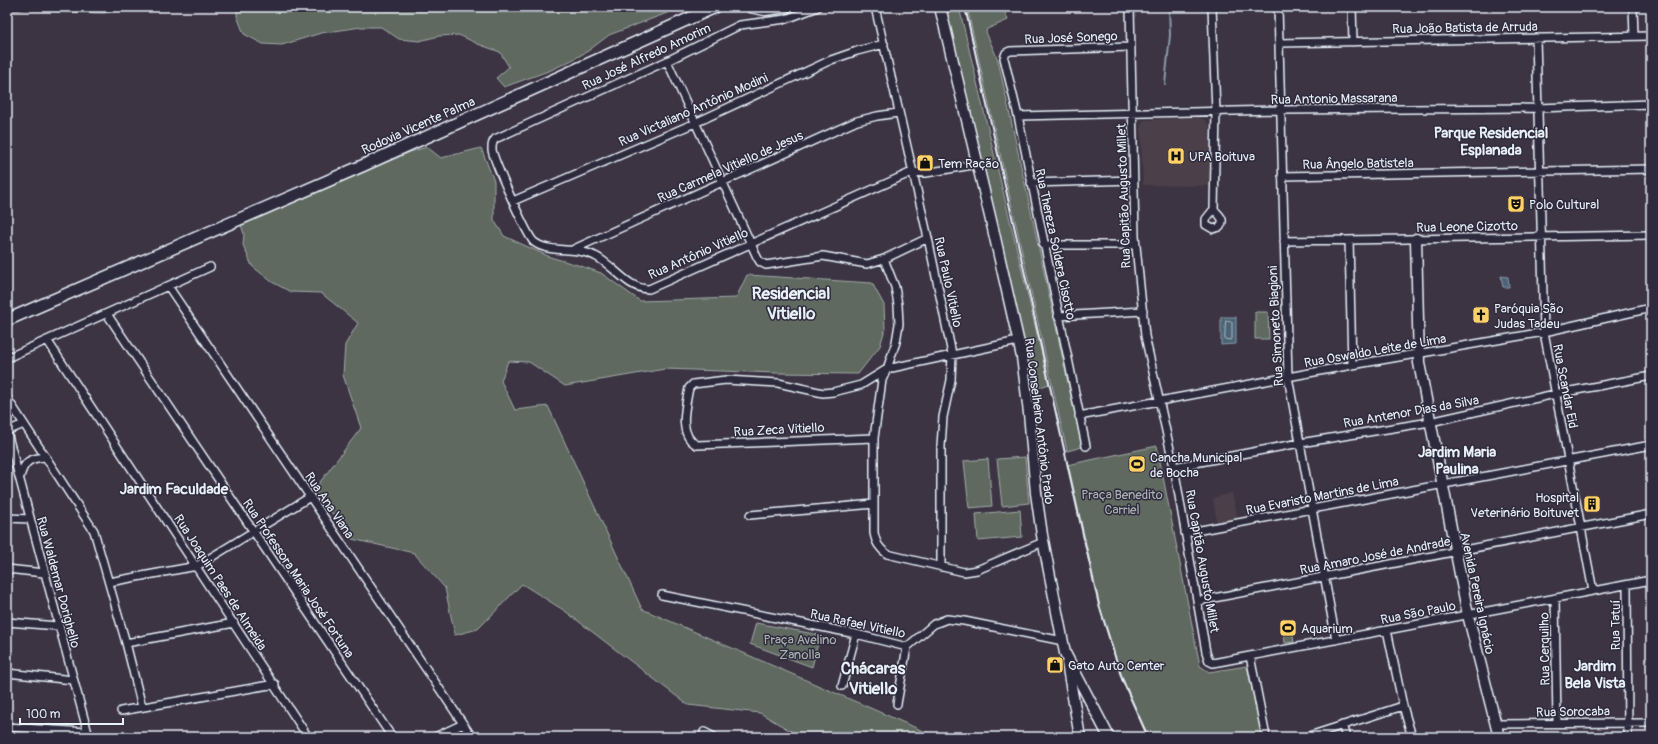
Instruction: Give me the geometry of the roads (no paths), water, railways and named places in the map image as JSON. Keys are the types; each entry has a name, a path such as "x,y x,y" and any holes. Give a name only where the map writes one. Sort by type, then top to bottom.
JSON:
{"main road":[{"path":"707,8 720,7"},
{"path":"755,8 786,7"},
{"name":"Rua Conselheiro Antônio Prado","path":"940,7 978,164 1018,341 1022,362 1036,493 1043,542 1065,653 1109,737"},
{"name":"Rodovia Vicente Palma","path":"8,319 361,161 433,126 707,8"},
{"name":"Avenida Pereira Ignácio","path":"1416,239 1418,354 1468,615 1499,737"},
{"path":"1065,653 1080,737"},
{"path":"1073,698 1078,693 1085,692"}],"street":[{"name":"Rua José Alfredo Amorim","path":"492,144 500,135 667,61 740,25 786,19 818,7"},
{"name":"Rua Paulo Vitiello","path":"875,7 898,113 928,238 952,354 951,380 943,417 941,446 941,567"},
{"name":"Rua Capitão Augusto Millet","path":"1130,7 1135,245 1146,336 1174,467 1207,658 1213,663"},
{"path":"1212,7 1216,112 1214,208"},
{"name":"Rua Simoneto Biagioni","path":"1278,7 1288,377 1336,640"},
{"path":"1352,7 1353,42"},
{"path":"1633,7 1634,36"},
{"name":"Rua João Batista de Arruda","path":"1279,43 1651,36"},
{"name":"Rua Scandar Eid","path":"1536,38 1544,332 1593,591"},
{"name":"Rua Victaliano Antônio Modini","path":"513,201 695,124 831,60 884,44"},
{"name":"Rua José Sonego","path":"1010,51 1131,47"},
{"name":"Rua Thereza Soldera Cisotto","path":"1010,51 1006,54 1004,60 1018,116 1086,446"},
{"path":"667,61 760,262 766,265 823,256 867,264 884,259 928,238"},
{"name":"Rua Antonio Massarana","path":"1018,116 1281,110 1537,108 1651,104"},
{"name":"Rua Carmela Vitiello de Jesus","path":"574,250 857,121 876,116 898,113"},
{"name":"Rua Antônio Vitiello","path":"492,144 496,163 532,241 540,246 574,250 597,256 634,286 642,289 649,289 912,172 926,173 978,164"},
{"name":"Rua Ângelo Batistela","path":"1282,176 1651,169"},
{"path":"1031,183 1134,180"},
{"name":"Rua Leone Cizotto","path":"1284,241 1651,235"},
{"path":"1349,240 1352,365"},
{"path":"1044,245 1135,245"},
{"path":"884,259 894,287 898,305 898,324 896,342 882,380 874,438 874,533 879,548 887,554 964,572 977,570 1043,542"},
{"path":"7,358 210,267"},
{"name":"Rua Ana Viana","path":"168,286 472,737"},
{"name":"Rua Oswaldo Leite de Lima","path":"1079,416 1161,402 1352,365 1544,332 1651,308"},
{"path":"1058,316 1143,311"},
{"name":"Rua Professora Maria José Fortuna","path":"107,314 392,737"},
{"name":"Rua Joaquim Paes de Almeida","path":"47,340 275,684 308,737"},
{"path":"887,369 1018,341"},
{"name":"Rua Zeca Vitiello","path":"874,438 699,445 693,443 688,438 685,424 689,388 693,384 726,380 758,381 823,393 861,385 887,369"},
{"name":"Rua Antenor Dias da Silva","path":"1174,467 1300,443 1430,422 1556,394 1651,376"},
{"path":"7,398 94,531 126,643 142,707"},
{"path":"7,432 24,424"},
{"name":"Rua Waldemar Dorighello","path":"7,432 88,735"},
{"name":"Rua Evaristo Martins de Lima","path":"1185,533 1651,445"},
{"path":"20,477 23,466 27,462 34,458 46,457"},
{"path":"109,582 197,566 310,497"},
{"path":"750,515 874,504"},
{"name":"Rua Amaro José de Andrade","path":"1198,601 1651,514"},
{"path":"7,518 30,519"},
{"path":"7,569 44,573"},
{"name":"Rua São Paulo","path":"1213,663 1651,580"},
{"name":"Rua Tatuí","path":"1627,585 1628,737"},
{"name":"Rua Rafael Vitiello","path":"662,595 856,634 907,647 934,624 946,619 964,621 1063,641"},
{"name":"Rua Cerquilho","path":"1555,598 1558,724"},
{"path":"7,622 58,626"},
{"path":"126,643 234,623"},
{"path":"1387,630 1403,706 1412,737"},
{"path":"842,686 856,634"},
{"path":"897,704 907,647"},
{"path":"1250,656 1266,737"},
{"path":"7,673 73,680"},
{"path":"121,711 275,684"},
{"path":"1306,737 1403,706"},
{"name":"Rua Sorocaba","path":"1495,724 1651,723"},
{"path":"435,737 463,724"},
{"path":"1342,725 1346,737"},
{"path":"7,727 88,735"},
{"path":"29,729 31,737"},
{"path":"704,732 714,737"}],"water":[{"path":"1501,276 1508,277 1509,287 1503,287"},
{"path":"1221,317 1236,317 1236,344 1221,345"}],"waterway":[{"path":"1165,84 1170,35 1169,7"}],"railway":[{"path":"965,7 1099,605 1122,679 1148,737"}],"place":[{"name":"UPA Boituva","path":"1176,156"},
{"name":"Tem Ração","path":"925,163"},
{"name":"Polo Cultural","path":"1516,204"},
{"name":"Paróquia São Judas Tadeu","path":"1481,315"},
{"name":"Cancha Municipal de Bocha","path":"1137,464"},
{"name":"Hospital Veterinário Boituvet","path":"1592,504"},
{"name":"Aquarium","path":"1288,628"},
{"name":"Gato Auto Center","path":"1055,665"}],"district":[{"name":"Parque Residencial Esplanada","path":"1491,142"},
{"name":"Residencial Vitiello","path":"791,303"},
{"name":"Jardim Maria Paulina","path":"1457,460"},
{"name":"Jardim Faculdade","path":"174,489"},
{"name":"Jardim Bela Vista","path":"1595,674"},
{"name":"Chácaras Vitiello","path":"873,678"}],"park label":[{"name":"Praça Benedito Carriel","path":"1122,502"},
{"name":"Praça Avelino Zanolla","path":"800,646"}]}
